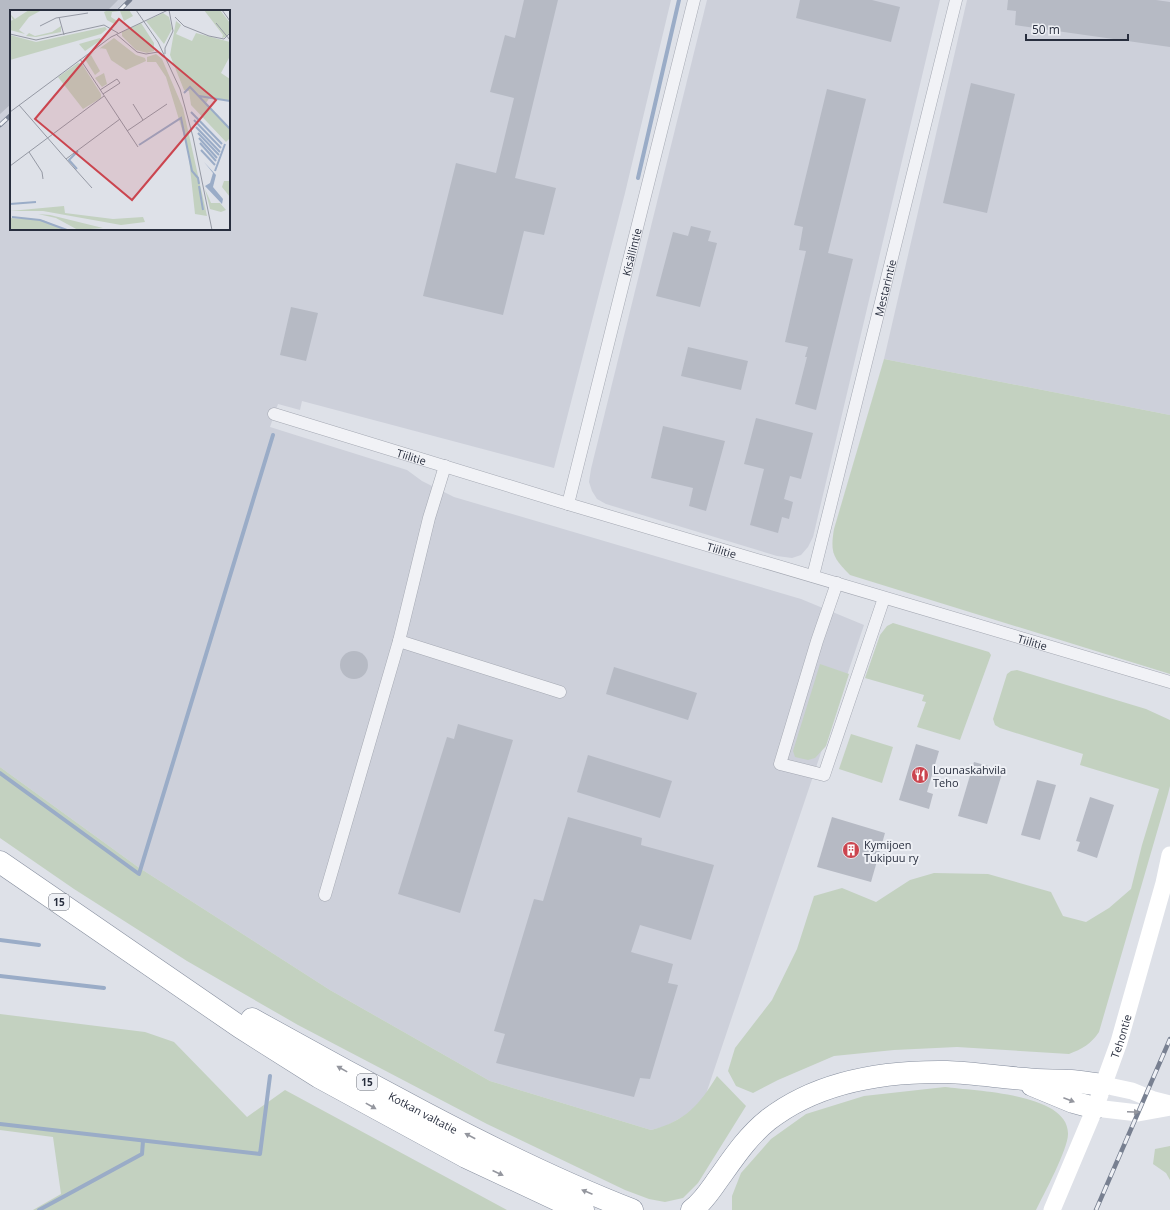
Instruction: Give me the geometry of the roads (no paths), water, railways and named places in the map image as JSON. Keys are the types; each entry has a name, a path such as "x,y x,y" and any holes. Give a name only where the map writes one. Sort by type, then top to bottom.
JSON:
{"highway":[{"name":"Kotkan valtatie","path":"0,862 240,1027 319,1077 466,1157 569,1206 583,1210"},
{"name":"Kotkan valtatie","path":"118,942 299,1045 486,1145 535,1169 630,1209"},
{"path":"692,1210 708,1194 730,1162 754,1132 782,1111 804,1099 846,1083 891,1074 947,1072 1006,1078 1070,1081 1104,1086"},
{"path":"1006,1078 1022,1081 1073,1102 1095,1108"},
{"path":"718,1210 718,1192 730,1162"}],"street":[{"name":"Kisällintie","path":"568,504 694,0"},
{"name":"Mestarintie","path":"812,576 956,0"},
{"name":"Tiilitie","path":"274,414 568,504 1170,682"},
{"path":"324,895 399,641 429,518 444,466"},
{"path":"837,583 817,641 780,764 824,775 884,598"},
{"path":"399,641 560,692"},
{"name":"Tehontie","path":"1052,1210 1104,1086 1121,1035 1164,883 1170,855"},
{"path":"1104,1086 1132,1091 1170,1106"},
{"path":"1095,1108 1138,1113 1170,1106"}],"waterway":[{"path":"638,178 679,0"},
{"path":"0,773 139,874 273,435"},
{"path":"0,940 39,945"},
{"path":"0,976 104,988"},
{"path":"0,1124 260,1154 270,1076"},
{"path":"39,1210 142,1154 143,1141"}],"railway":[{"path":"120,10 130,0"},
{"path":"0,125 10,116"},
{"path":"1096,1210 1170,1039"}],"place":[{"name":"Lounaskahvila Teho","path":"920,775"},
{"name":"Kymijoen Tukipuu ry","path":"851,850"}]}
